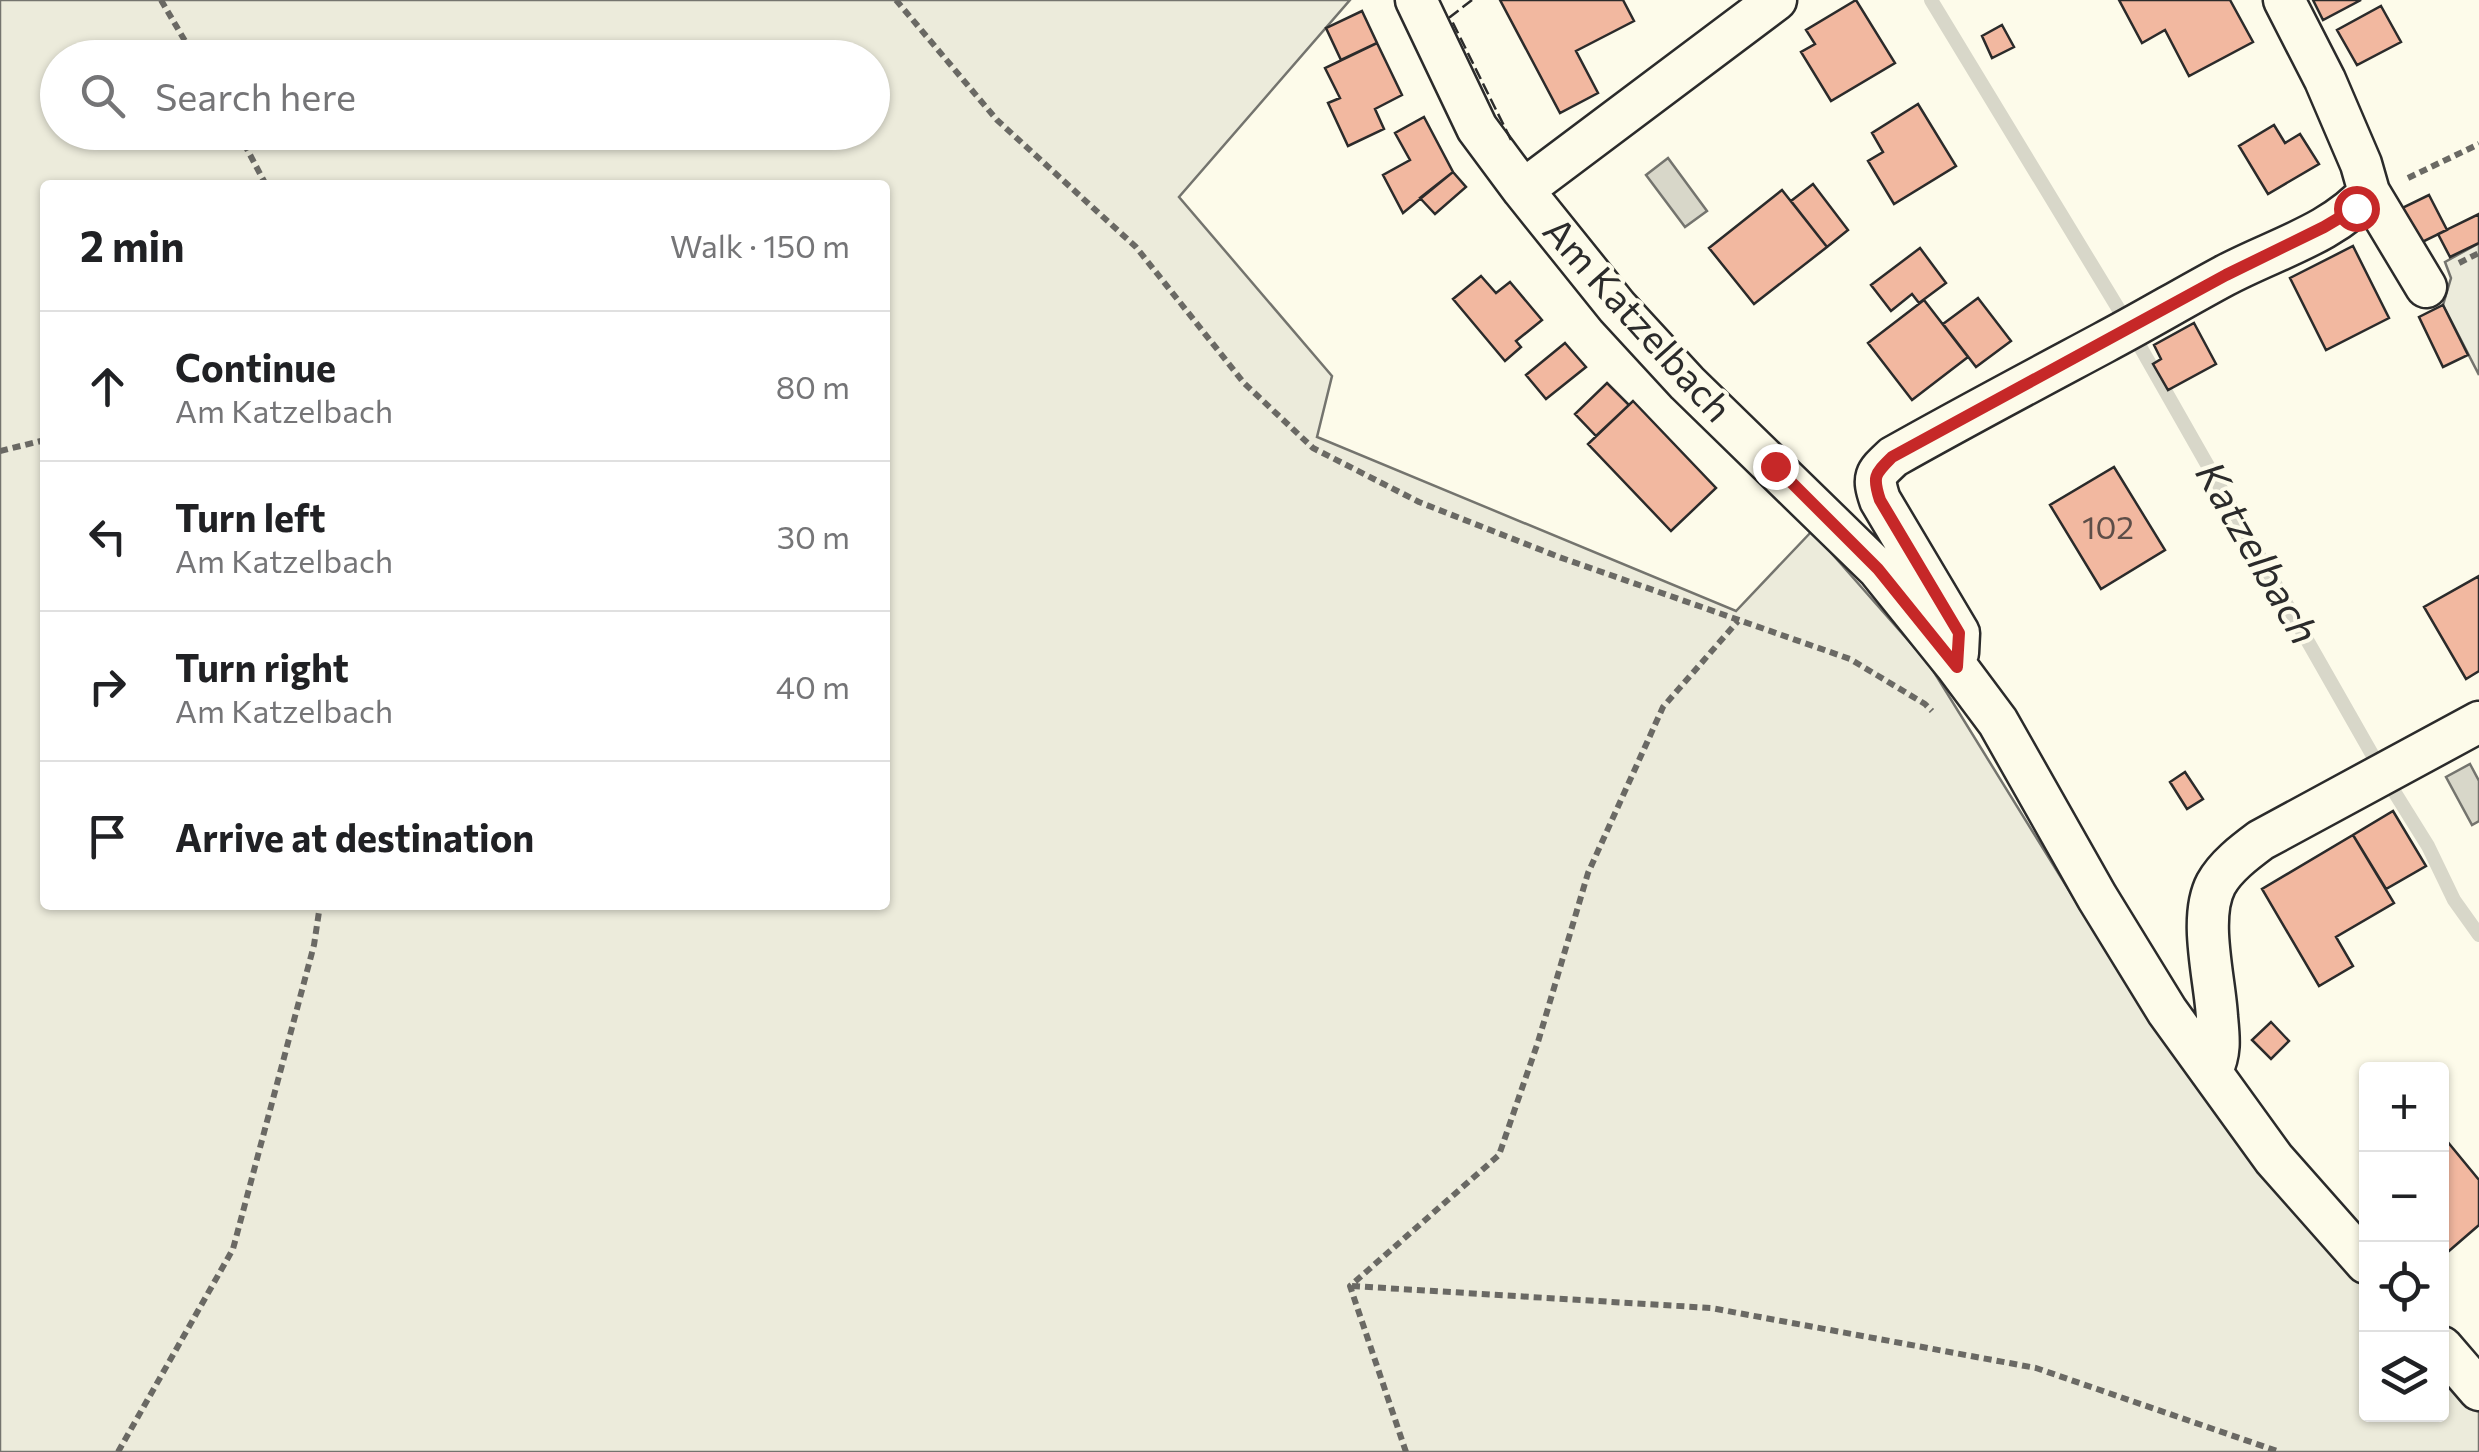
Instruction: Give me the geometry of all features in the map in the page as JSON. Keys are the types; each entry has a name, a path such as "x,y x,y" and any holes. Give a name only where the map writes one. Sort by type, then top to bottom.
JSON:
{"street":[{"name":"Am Katzelbach","path":"1416,0 1477,128 1617,307 1687,383 1878,569 1957,667 1998,722 2167,1011 2274,1159 2359,1255"},
{"name":"Am Katzelbach","path":"1523,190 1776,0"},
{"path":"2284,0 2325,80 2369,192 2426,287"},
{"name":"Am Katzelbach","path":"1957,667 1959,633 1880,500 1874,483 1878,472 1892,457 2011,391 2324,227 2356,208 2369,192"},
{"path":"2212,1071 2219,1057 2208,936 2214,886 2261,840 2479,722"},
{"path":"2449,1356 2479,1390"}],"path":[{"path":"160,0 184,40"},
{"path":"896,0 997,120 1136,248 1244,383 1313,448 1419,502 1850,659 1925,704 1939,717"},
{"path":"2369,192 2479,144"},
{"path":"248,150 263,180"},
{"path":"0,452 40,441"},
{"path":"1350,1286 1499,1155 1538,1042 1588,873 1663,707 1738,621"},
{"path":"118,1452 233,1249 314,946 319,910"},
{"path":"1350,1286 1406,1452"},
{"path":"1350,1286 1710,1308 2036,1368 2280,1452"}],"shaded area":[{"path":"0,0 1350,0 1179,197 1332,376 1317,437 1736,611 1812,531 1929,664 2096,934 2202,1083 2359,1276 2359,1422 2449,1422 2449,1379 2479,1411 2479,1452 0,1452"},
{"path":"1668,158 1707,211 1685,227 1646,175"},
{"path":"2479,243 2479,375 2443,305 2451,278 2445,262"},
{"path":"2470,764 2479,781 2479,821 2472,825 2446,777"}],"building":[{"path":"1500,0 1623,0 1634,21 1576,51 1598,93 1560,113"},
{"path":"1856,0 1895,63 1831,101 1801,52 1815,44 1806,30"},
{"path":"2119,0 2230,0 2253,42 2189,76 2165,30 2142,43"},
{"path":"2313,0 2361,0 2323,20"},
{"path":"2381,6 2401,42 2357,65 2337,30"},
{"path":"1362,11 1377,43 1341,60 1326,28"},
{"path":"2002,25 2014,47 1992,58 1982,36"},
{"path":"1377,43 1402,95 1375,109 1384,129 1348,146 1328,103 1340,98 1325,68"},
{"path":"1918,104 1956,166 1894,204 1868,161 1883,152 1872,133"},
{"path":"1424,117 1453,172 1403,213 1383,175 1410,160 1395,133"},
{"path":"2274,125 2285,143 2300,134 2319,164 2268,194 2239,146"},
{"path":"1453,172 1466,187 1435,214 1420,198"},
{"path":"1813,184 1848,230 1827,247 1791,201"},
{"path":"1782,190 1827,247 1754,304 1709,248"},
{"path":"2429,195 2447,230 2418,244 2400,209"},
{"path":"2479,214 2479,243 2450,257 2438,234"},
{"path":"2353,246 2389,318 2326,350 2290,278"},
{"path":"1920,248 1946,283 1919,303 1912,294 1891,311 1871,285"},
{"path":"1481,276 1496,293 1510,282 1542,320 1516,341 1521,347 1505,361 1453,299"},
{"path":"1978,298 2011,341 1976,367 1943,324"},
{"path":"1924,300 1968,357 1912,400 1868,343"},
{"path":"2443,305 2468,355 2443,367 2419,317"},
{"path":"2194,323 2216,364 2168,390 2153,364 2161,359 2154,345"},
{"path":"1565,343 1586,367 1546,399 1526,375"},
{"path":"1607,383 1629,405 1596,436 1575,414"},
{"path":"1633,401 1716,488 1671,531 1588,444"},
{"path":"2114,467 2165,550 2101,589 2050,505"},
{"path":"2479,576 2479,671 2466,679 2424,607"},
{"path":"2185,772 2203,799 2187,809 2170,782"},
{"path":"2393,811 2426,866 2386,889 2353,835"},
{"path":"2353,835 2394,903 2336,937 2353,966 2319,986 2262,889"},
{"path":"2271,1022 2289,1041 2271,1059 2252,1040"},
{"path":"2449,1144 2479,1180 2479,1225 2449,1251"}],"waterway":[{"name":"Katzelbach","path":"1931,0 2121,313"},
{"name":"Katzelbach","path":"2138,343 2377,763"},
{"name":"Katzelbach","path":"2390,785 2428,846 2454,900 2479,935"}],"fence":[{"path":"1472,0 1450,17 1513,144"}],"route":[{"path":"1775,466 1878,569 1957,667 1959,633 1880,500 1874,483 1878,472 1892,457 2011,391 2356,208"}]}
